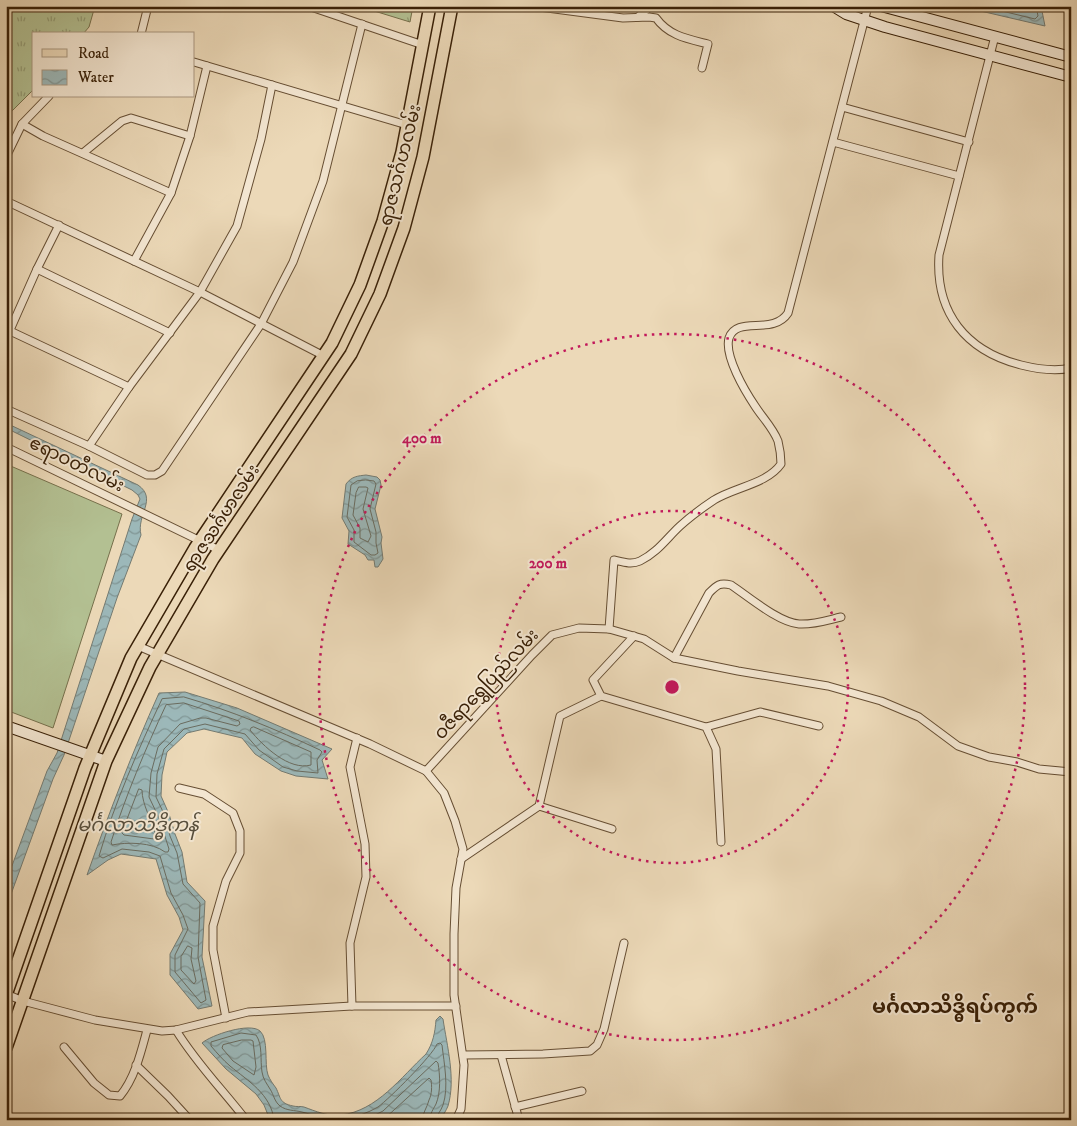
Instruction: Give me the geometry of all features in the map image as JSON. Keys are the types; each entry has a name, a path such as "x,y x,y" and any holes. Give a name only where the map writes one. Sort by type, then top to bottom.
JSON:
{"main road":[{"name":"ရာဇသင်္ဂဟလမ်း","path":"6,995 90,754 131,658 200,540 332,343 360,285 376,240 402,152 430,6"},
{"name":"ရာဇသင်္ဂဟလမ်း","path":"6,1048 106,761 158,653 219,550 351,354 380,294 404,228 423,157 452,6"}],"street":[{"path":"142,32 148,6"},
{"path":"308,6 423,45"},
{"path":"532,6 624,18 656,18 670,32 683,38 708,44 702,68"},
{"path":"638,17 651,6"},
{"path":"834,6 846,14 865,21 1071,77"},
{"path":"609,629 614,560 628,564 638,562 663,544 697,512 716,499 772,475 781,464 781,452 777,440 750,398 733,365 728,349 729,339 734,331 741,326 760,327 775,324 784,319 788,313 868,6"},
{"path":"881,6 1070,54"},
{"path":"6,409 89,446 146,475 155,476 162,471 261,324 293,262 323,181 340,106 362,24"},
{"path":"995,36 938,255 937,273 941,295 949,314 964,335 982,350 1009,362 1036,369 1061,370 1071,368"},
{"path":"195,62 407,125"},
{"path":"134,261 172,193 190,136 207,66"},
{"path":"89,446 200,292 237,226 261,138 272,86"},
{"path":"6,158 22,124 47,98"},
{"path":"842,107 968,142"},
{"path":"83,153 122,121 130,118 190,136"},
{"path":"22,124 43,136 172,193"},
{"path":"833,142 960,176"},
{"path":"6,201 200,292 324,356"},
{"path":"6,339 59,225"},
{"path":"37,269 170,334"},
{"path":"10,331 129,388"},
{"name":"ဧရာဝတီလမ်း","path":"6,447 200,540"},
{"path":"200,540 219,550"},
{"path":"674,658 710,593 717,585 724,583 777,615 797,624 807,624 841,617"},
{"name":"ဝဇီရာရွှေပြည်လမ်း","path":"426,770 532,654 552,635 579,628 609,629 644,639 674,658 738,672 837,688 881,701 919,717 958,746 1039,769 1071,772"},
{"path":"601,696 593,680 634,636"},
{"path":"138,646 358,738 426,770 444,793 463,849 456,888 454,934 454,995 464,1065 461,1109 456,1120"},
{"path":"461,859 539,806 560,716 601,696 706,727 760,712 820,726"},
{"path":"6,726 106,761"},
{"path":"706,727 716,749 721,842"},
{"path":"352,1006 350,943 366,877 364,844 350,767 358,738"},
{"path":"179,788 204,794 233,813 240,831 240,853 226,881 213,926 213,950 226,1018"},
{"path":"539,806 612,829"},
{"path":"463,1055 590,1050 597,1045 604,1029 624,943"},
{"path":"6,995 95,1020 147,1030 176,1030 248,1012 352,1006 456,1006"},
{"path":"64,1047 94,1083 109,1095 120,1096 125,1090 141,1055 147,1030"},
{"path":"176,1030 207,1074 246,1120"},
{"path":"501,1054 519,1120"},
{"path":"136,1065 190,1120"},
{"path":"516,1106 582,1091"}],"green space":[{"path":"6,6 95,6 89,27 85,32 32,32 32,91 6,117"},
{"path":"358,6 413,6 410,22"},
{"path":"6,464 122,514 53,728 6,710"}],"water":[{"path":"959,6 1041,6 1045,26"},
{"path":"6,423 138,485 144,490 146,502 141,521 141,535 117,598 64,755 53,779 6,908 6,882 47,771 57,753 140,499 132,490 6,428"},
{"path":"366,475 377,477 381,485 375,509 382,537 383,559 378,567 375,567 374,560 368,560 365,555 348,544 349,531 342,518 346,484 353,478"},
{"name":"မင်္ဂလာသိဒ္ဓိကန်","path":"185,692 237,708 332,749 322,760 328,779 296,776 281,771 255,754 242,738 204,729 187,733 167,752 162,775 161,796 182,852 187,882 205,901 202,957 212,1006 198,1009 170,975 170,954 183,930 179,917 167,895 156,859 121,854 108,860 87,875 121,783 159,693"},
{"path":"440,1016 443,1019 451,1085 448,1106 440,1120 270,1120 264,1105 256,1094 226,1069 202,1043 222,1033 240,1029 248,1028 260,1031 264,1040 268,1075 283,1102 317,1112 341,1115 366,1107 377,1100 388,1092 426,1054 433,1038 436,1020"}],"district":[{"name":"မင်္ဂလာသိဒ္ဓိရပ်ကွက်","path":"955,1006"}]}
